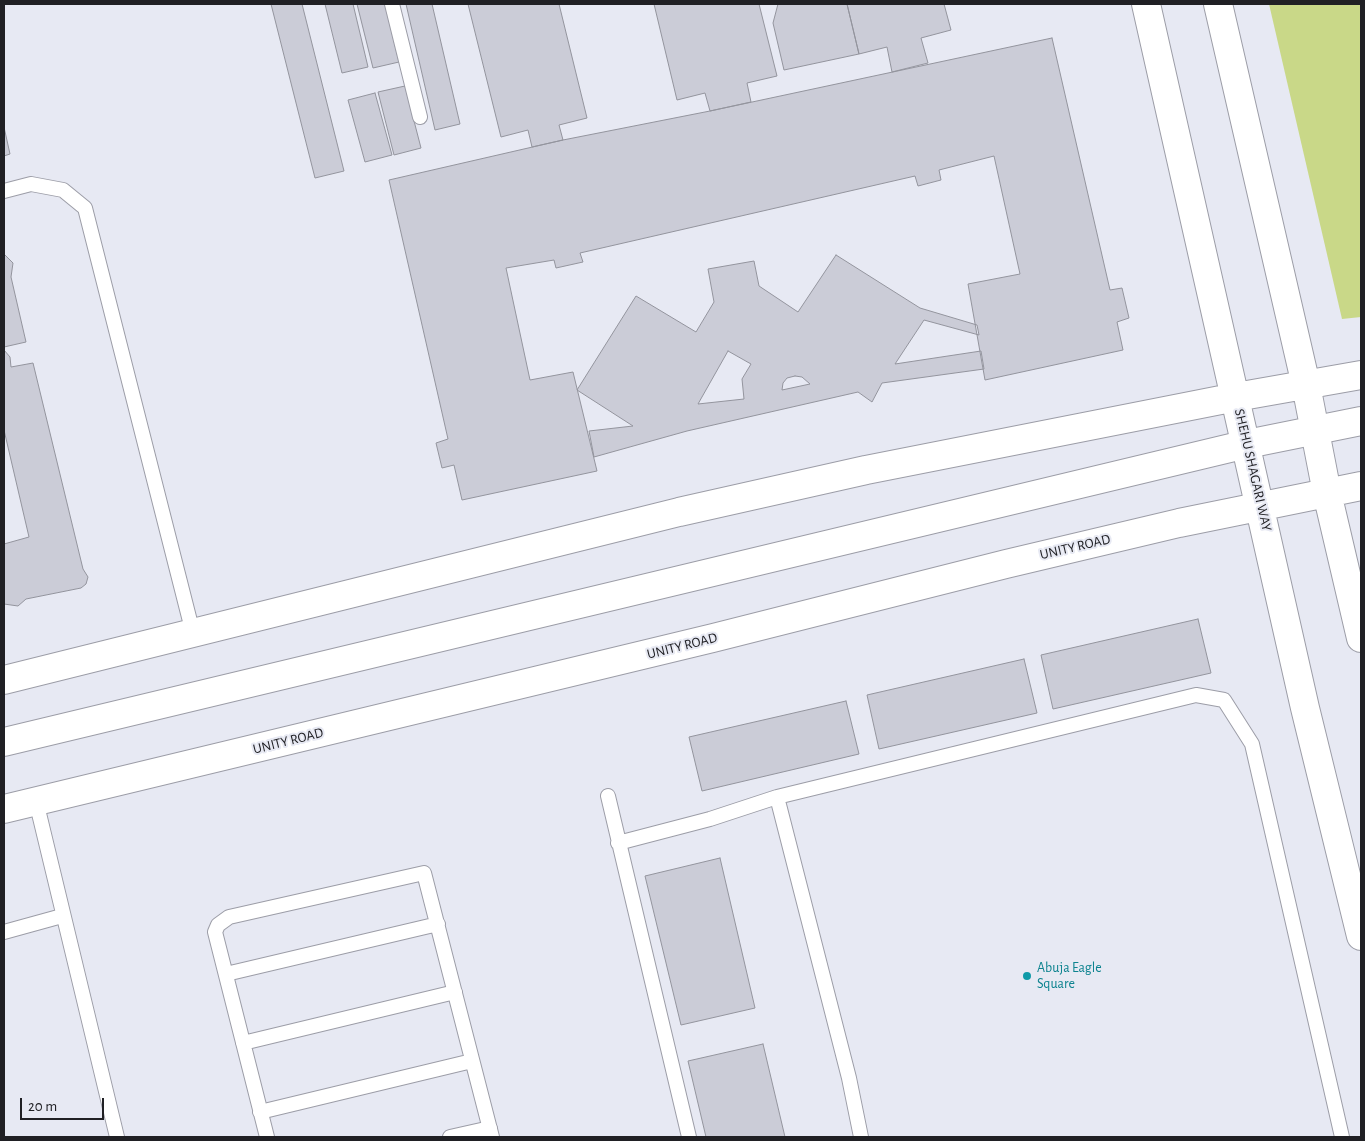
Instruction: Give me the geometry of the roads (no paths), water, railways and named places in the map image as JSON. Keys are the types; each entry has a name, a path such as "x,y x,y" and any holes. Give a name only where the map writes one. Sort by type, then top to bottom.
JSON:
{"street":[{"name":"SHEHU SHAGARI WAY","path":"1146,4 1261,505 1305,708 1361,936"},
{"path":"1218,4 1306,385 1327,493 1361,638"},
{"path":"4,680 689,510 866,470 1236,397 1361,375"},
{"path":"4,742 1247,444 1361,421"},
{"name":"UNITY ROAD","path":"4,809 713,638 996,566 1261,505 1361,486"}],"lane":[{"path":"392,4 420,117"},
{"path":"4,191 31,184 63,190 85,208 193,633"},
{"path":"618,843 710,819 777,797 1196,695 1224,700 1252,744 1342,1137"},
{"path":"608,796 689,1137"},
{"path":"777,797 849,1078 861,1137"},
{"path":"36,801 62,916 117,1137"},
{"path":"267,1137 215,932 222,921 229,917 424,873 491,1132 450,1137"},
{"path":"4,932 62,916"},
{"path":"226,974 438,924"},
{"path":"243,1043 455,992"},
{"path":"260,1112 472,1061"}],"place":[{"name":"Abuja Eagle Square","path":"1027,976"}]}
